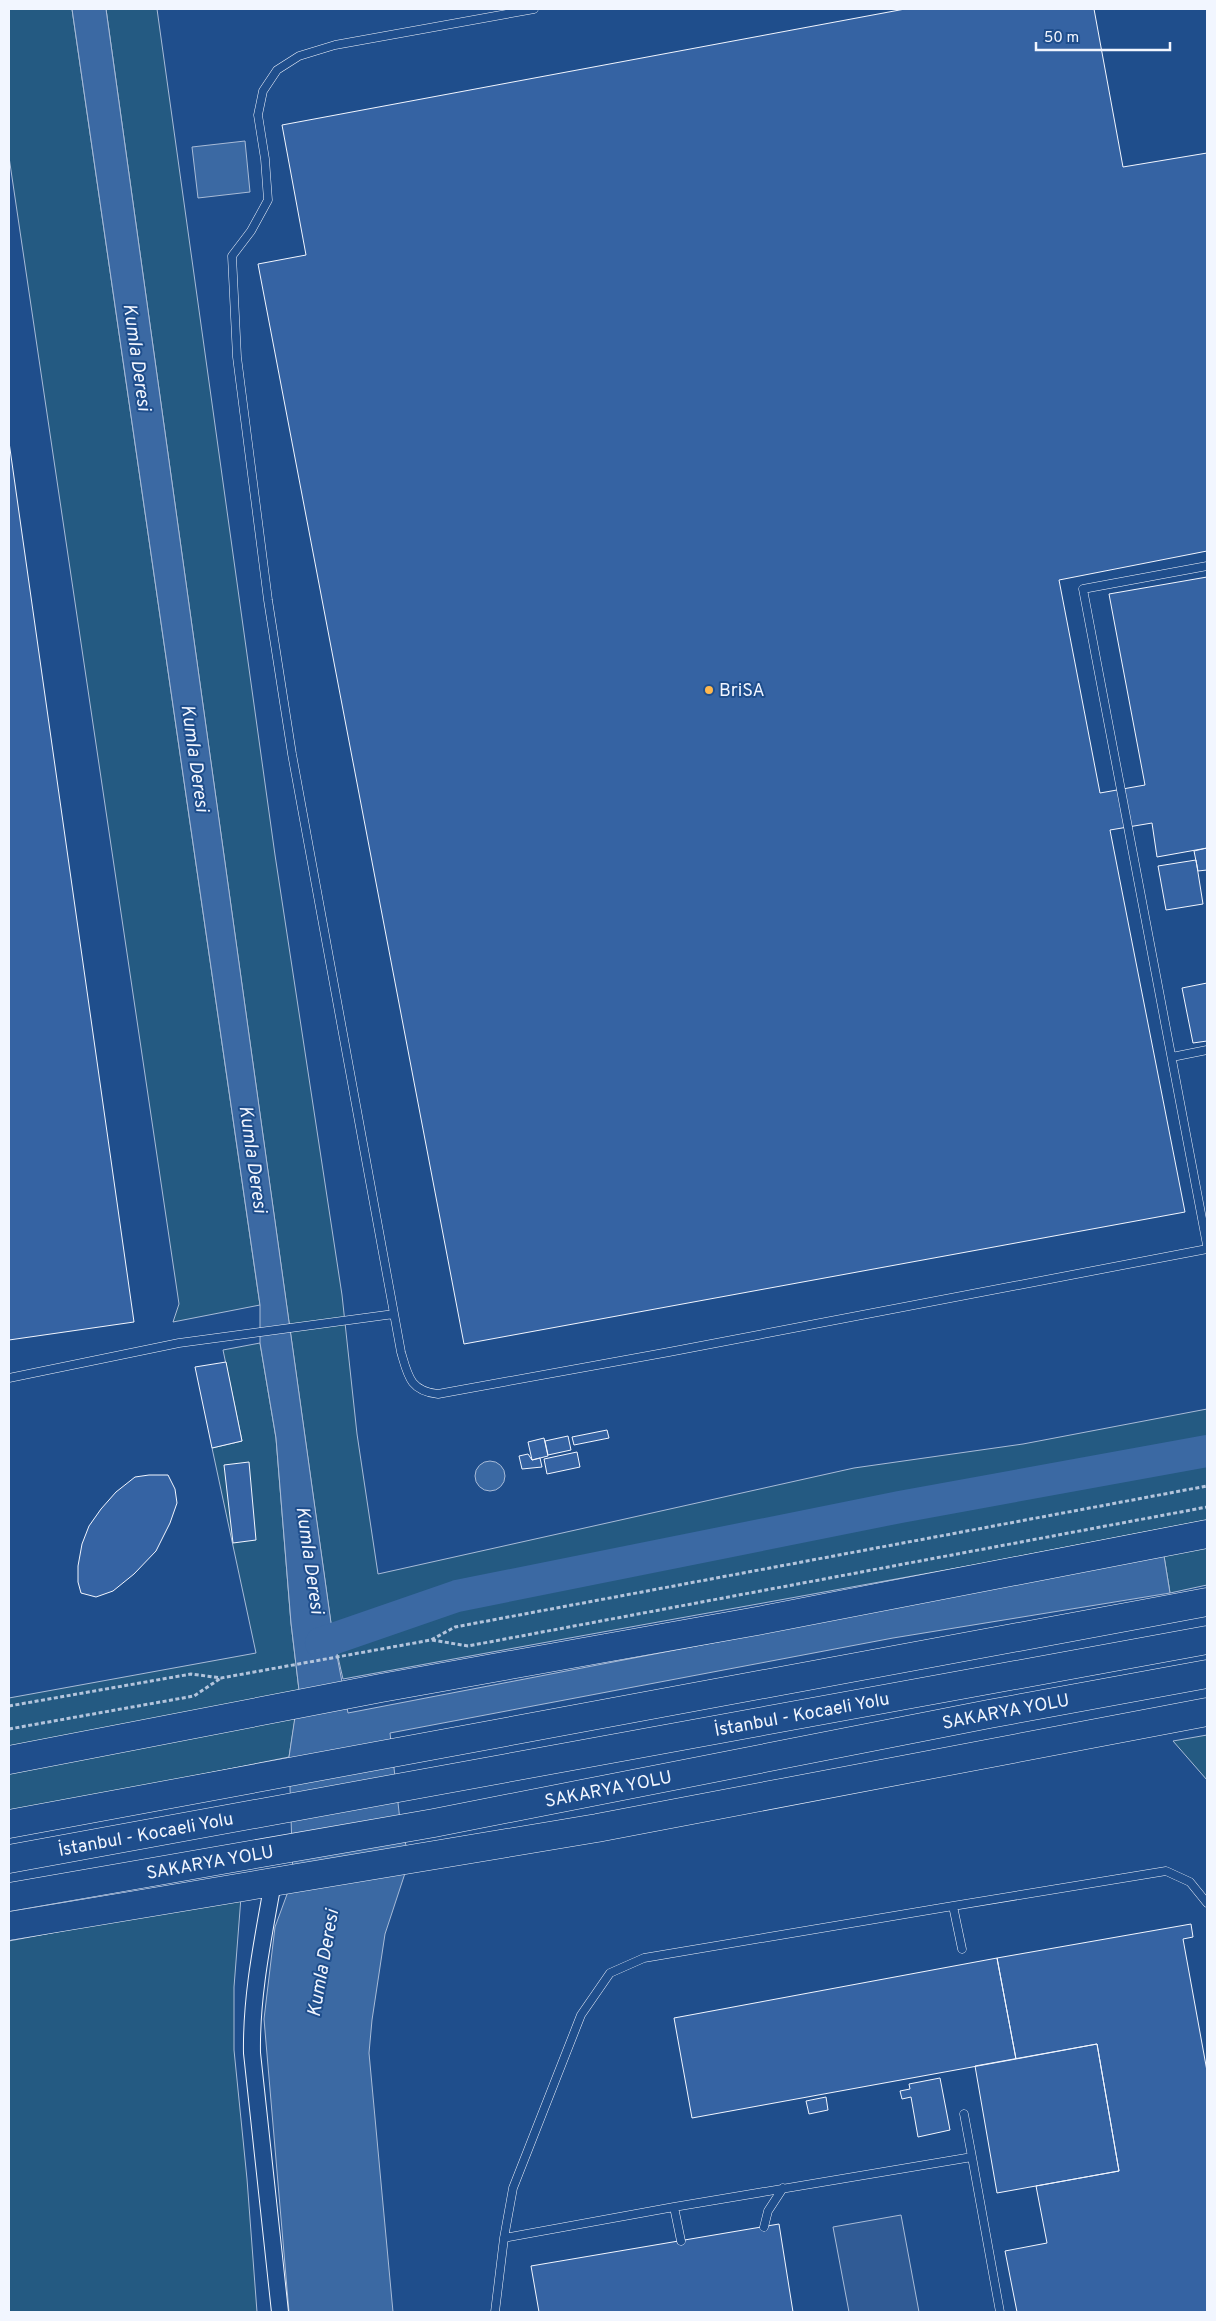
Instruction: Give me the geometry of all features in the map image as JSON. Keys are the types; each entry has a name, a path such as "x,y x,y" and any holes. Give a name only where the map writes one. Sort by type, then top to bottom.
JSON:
{"highway":[{"path":"9,1760 381,1688 757,1621 1207,1534"},
{"path":"9,1824 392,1752 705,1697 886,1660 1207,1602"},
{"name":"İstanbul - Kocaeli Yolu","path":"9,1858 1207,1640"},
{"name":"SAKARYA YOLU","path":"9,1897 434,1824 989,1714 1207,1674"},
{"path":"456,1777 705,1697"},
{"path":"9,1926 597,1828 1207,1712"},
{"path":"434,1824 738,1800"}],"street":[{"path":"280,2312 252,2054 252,2020 255,1981 283,1880"}],"lane":[{"path":"534,9 335,45 299,56 277,70 263,91 258,115 265,160 268,200 251,231 232,256 237,357 268,600 294,763 394,1314 407,1372 414,1385 425,1392 438,1394 1207,1250"},
{"path":"1207,566 1083,589 1207,1245"},
{"path":"1172,1057 1207,1050"},
{"path":"9,1378 179,1343 394,1314"},
{"path":"496,2312 504,2238 513,2188 581,2015 610,1973 644,1958 1166,1870 1190,1882 1207,1902"},
{"path":"953,1906 962,1950"},
{"path":"964,2114 1000,2312"},
{"path":"504,2238 782,2188 972,2157"},
{"path":"764,2227 768,2211 782,2188"},
{"path":"674,2207 681,2241"}],"path":[{"path":"9,1706 191,1674 222,1678 431,1640 455,1628 1207,1486"},
{"path":"431,1640 468,1646 1207,1507"},
{"path":"9,1729 194,1696 222,1678"}],"shaded area":[{"path":"9,9 72,9 260,1305 173,1322 179,1304 9,157"},
{"path":"106,9 157,9 275,855 342,1295 357,1434 378,1574 854,1468 1023,1444 1207,1409 1207,1520 979,1564 343,1679 332,1631"},
{"path":"260,1343 276,1438 291,1623 299,1690 9,1752 9,1698 256,1653 212,1448 242,1441 223,1350"},
{"path":"1207,1547 1207,1585 1170,1593 1164,1556"},
{"path":"296,1713 289,1757 9,1813 9,1772"},
{"path":"1207,1735 1207,1780 1173,1741"},
{"path":"241,1897 234,1987 234,2050 247,2179 257,2312 9,2312 9,1941"},
{"path":"901,2215 919,2312 849,2312 833,2227"}],"water":[{"name":"Kumla Deresi","path":"72,9 106,9 332,1630 348,1713 1164,1556 1170,1593 893,1638 390,1733 401,1829 410,1858 385,1934 369,2053 393,2312 289,2312 264,2019 275,1927 293,1878 289,1757 299,1690 291,1623 276,1438 260,1343 260,1305"},
{"path":"245,141 250,192 198,198 192,147"},
{"path":"490,1461 496,1462 504,1470 504,1482 496,1490 490,1491 484,1490 476,1482 475,1476 476,1470 484,1462"}],"building":[{"name":"BriSA","path":"905,9 1094,9 1123,167 1207,153 1207,551 1059,580 1100,793 1145,785 1109,594 1207,577 1207,848 1157,857 1152,823 1110,830 1185,1212 464,1344 258,264 306,255 282,125"},
{"path":"9,442 134,1322 9,1340"},
{"path":"1207,848 1207,870 1198,871 1194,851"},
{"path":"1196,860 1203,904 1166,910 1158,866"},
{"path":"1207,983 1207,1041 1193,1043 1182,988"},
{"path":"226,1362 242,1441 212,1448 195,1367"},
{"path":"607,1430 609,1438 574,1445 572,1437"},
{"path":"568,1436 571,1450 548,1455 545,1441"},
{"path":"544,1438 548,1456 532,1460 528,1442"},
{"path":"577,1452 580,1467 547,1474 544,1459"},
{"path":"528,1454 532,1460 540,1458 542,1467 522,1469 519,1456"},
{"path":"249,1462 256,1540 233,1543 224,1465"},
{"path":"168,1475 175,1489 177,1503 170,1523 156,1551 134,1574 113,1591 96,1597 81,1593 78,1582 78,1566 82,1544 89,1526 116,1492 135,1477"},
{"path":"1191,1924 1193,1937 1183,1939 1207,2071 1207,2312 1017,2312 1005,2251 1047,2243 1036,2186 1119,2171 1097,2044 1016,2059 997,1958"},
{"path":"997,1958 1016,2059 692,2118 674,2018"},
{"path":"1097,2044 1119,2171 997,2193 975,2066"},
{"path":"940,2078 950,2130 918,2137 911,2097 902,2099 900,2091 910,2089 909,2084"},
{"path":"826,2097 828,2110 809,2114 806,2101"},
{"path":"779,2224 793,2312 539,2312 531,2266"}],"waterway":[{"path":"321,1643 457,1596 900,1507 1207,1451"}],"place":[{"name":"BriSA","path":"709,690"}]}
